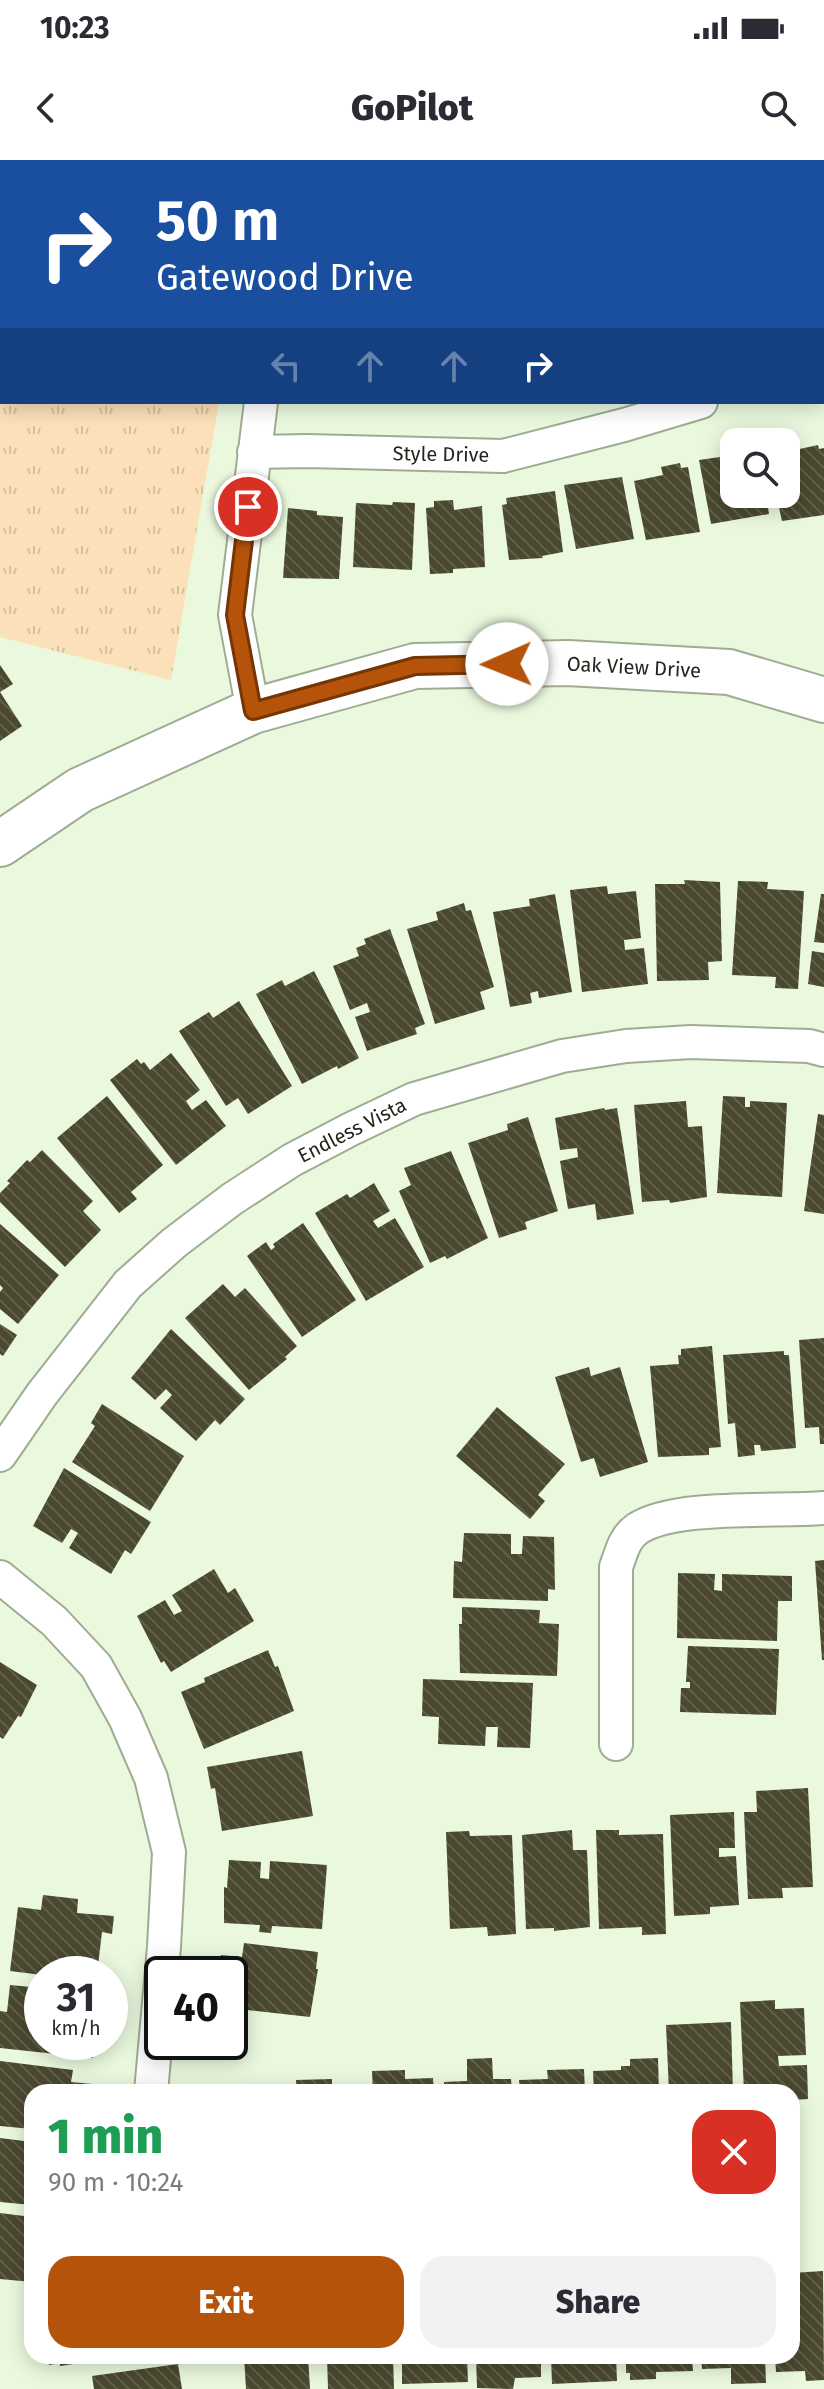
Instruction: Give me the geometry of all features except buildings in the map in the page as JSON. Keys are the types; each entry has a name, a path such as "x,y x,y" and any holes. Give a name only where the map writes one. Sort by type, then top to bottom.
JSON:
{"street":[{"path":"253,711 235,615 261,404"},
{"name":"Style Drive","path":"254,452 503,456 622,414 688,404"},
{"name":"Oak View Drive","path":"0,844 80,790 253,711 415,666 568,663 729,672 824,700"},
{"name":"Endless Vista","path":"0,1455 42,1394 128,1284 174,1243 232,1199 292,1160 351,1129 414,1099 488,1075 562,1056 626,1046 691,1042 809,1046 824,1050"},
{"path":"616,1744 616,1567 623,1545 637,1530 664,1518 824,1508"},
{"path":"0,1577 54,1621 96,1666 125,1718 151,1778 169,1852 152,2084"}],"green space":[{"path":"0,404 219,404 171,680 0,637"}],"route":[{"path":"248,507 235,615 253,711 415,666 507,664"}]}
